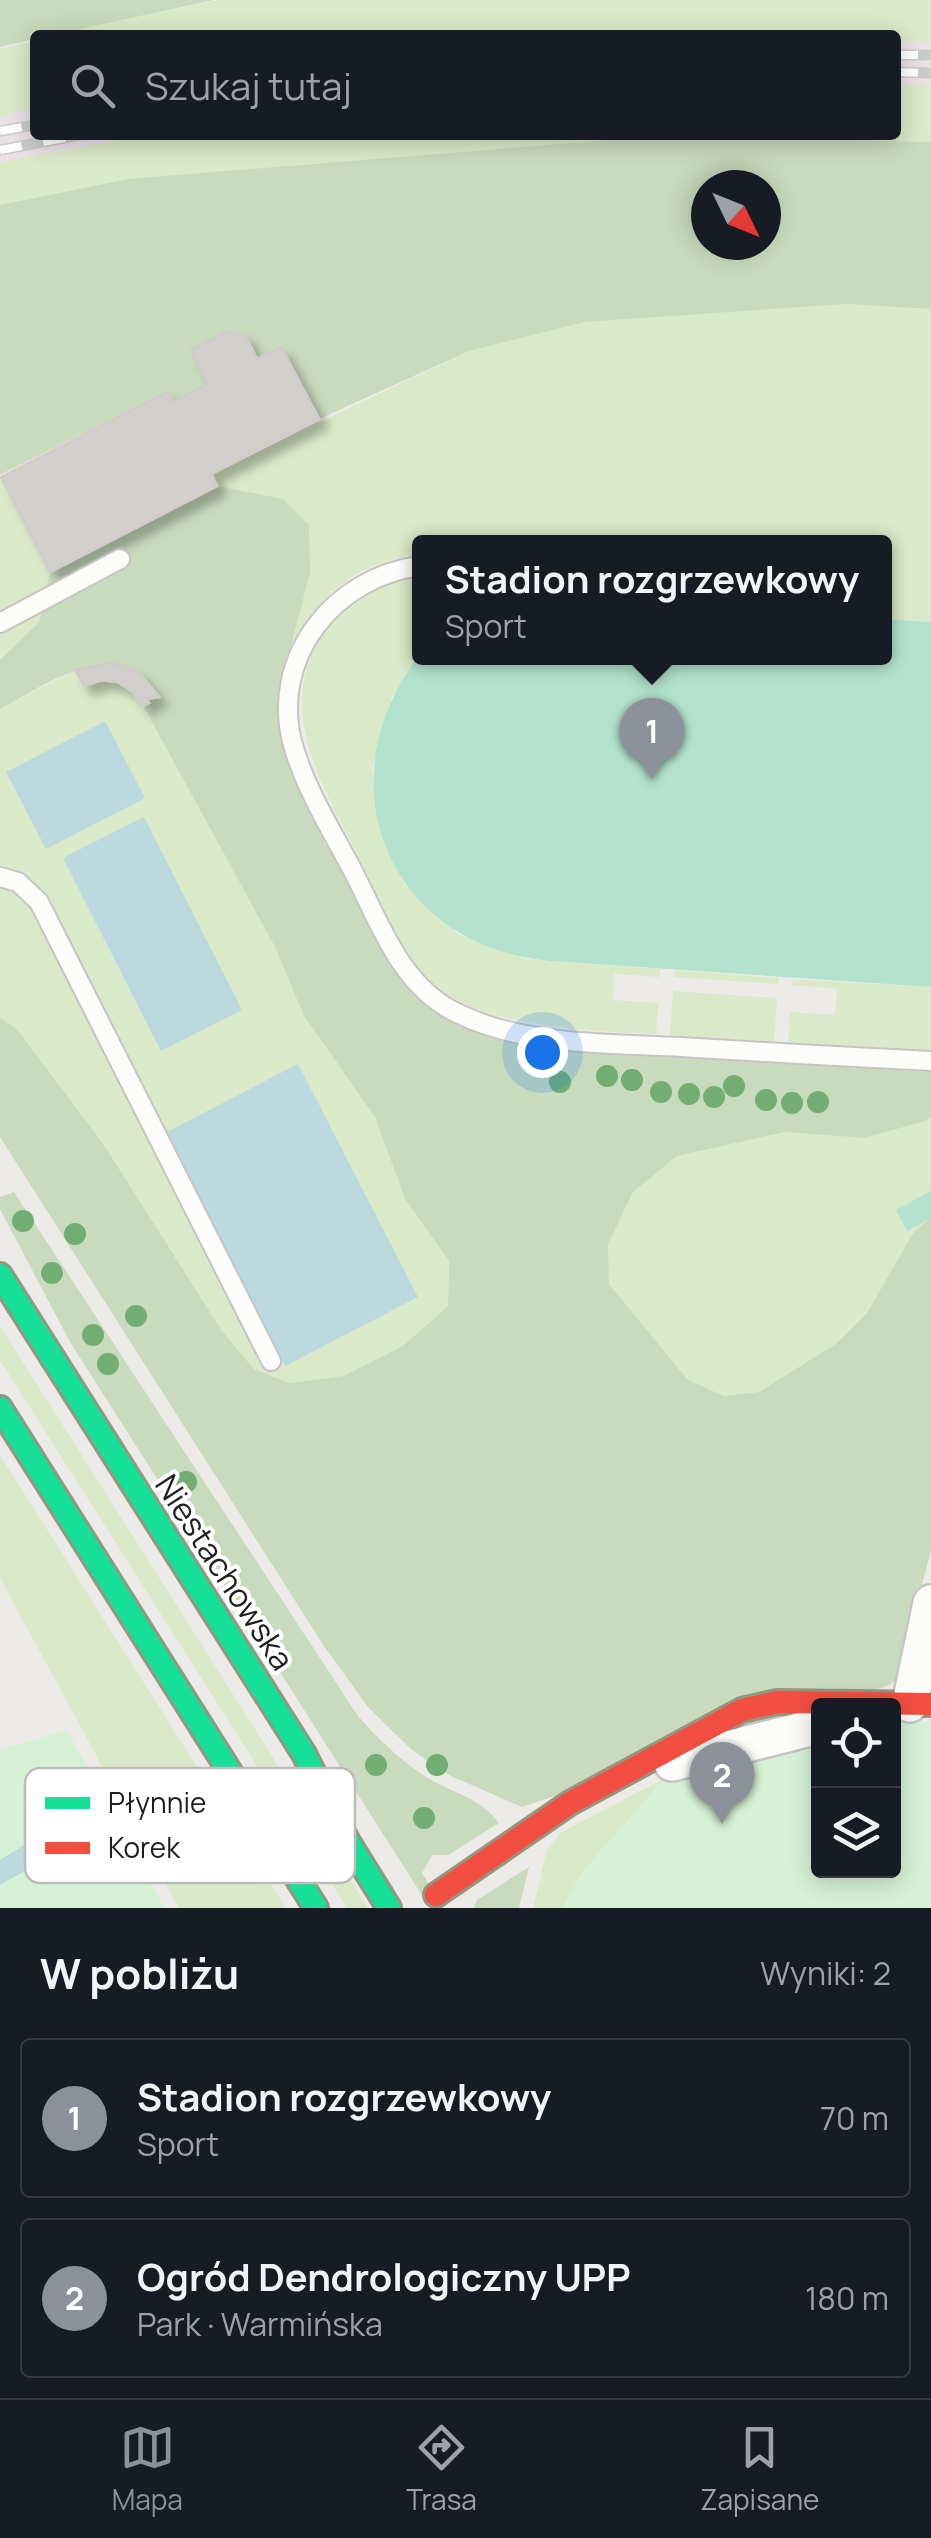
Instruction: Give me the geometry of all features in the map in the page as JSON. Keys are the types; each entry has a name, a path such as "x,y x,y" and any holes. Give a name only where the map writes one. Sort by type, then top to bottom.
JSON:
{"main road":[{"name":"Niestachowska","path":"0,1275 311,1768"},
{"path":"0,1408 228,1768"},
{"path":"421,1899 627,1770 742,1710 776,1702 811,1703"},
{"path":"304,1754 316,1768"},
{"path":"355,1813 368,1828"},
{"name":"Niestachowska","path":"355,1854 388,1908"},
{"path":"300,1883 316,1908"}],"street":[{"path":"899,1698 931,1603"},
{"path":"627,1770 811,1728"}],"lane":[{"path":"0,623 120,560"},
{"path":"412,568 368,580 322,616 294,666 288,720 301,768 395,954 419,985 454,1012 476,1021 569,1040 931,1062"},
{"path":"0,877 18,882 39,902 271,1361"}],"shaded area":[{"path":"901,41 931,42 931,85 901,84"},
{"path":"30,110 30,140 122,140 0,162 0,116"}],"green space":[{"path":"0,0 214,0 77,30 30,30 30,40 0,47"},
{"path":"218,0 931,0 931,42 901,41 901,30 77,30"},
{"path":"30,41 30,110 0,116 0,49"},
{"path":"901,84 931,85 931,142 861,140 901,140"},
{"path":"122,140 608,140 129,179 0,205 0,162"},
{"path":"608,140 931,142 931,309 846,304 585,322 469,351 319,419 281,347 257,359 245,336 228,331 191,350 208,384 173,402 167,392 0,475 0,205 128,179"},
{"path":"846,304 931,309 931,622 892,619 892,535 412,535 412,556 376,565 340,585 311,615 288,652 310,573 283,500 217,486 211,474 469,351 585,322"},
{"path":"0,475 50,572 39,622 0,660"},
{"path":"217,486 283,499 309,525 310,573 279,691 284,750 388,963 428,1008 487,1035 573,1050 931,1072 931,1118 925,1121 864,1138 785,1132 677,1156 633,1192 608,1244 609,1284 688,1380 724,1396 759,1392 837,1343 867,1313 913,1233 931,1217 931,1550 898,1679 850,1698 811,1698 811,1711 522,1807 451,1776 413,1751 368,1707 324,1646 0,1137 0,1018 16,1028 104,1145 222,1331 254,1369 289,1383 343,1376 403,1346 448,1306 449,1261 405,1199 375,1117 304,1016 275,947 143,706 147,699 159,697 143,677 125,667 105,664 61,676 0,709 0,660 39,622 50,572"},
{"path":"412,578 413,665 392,697 372,767 383,840 405,884 458,934 526,959 660,969 660,977 614,974 613,1000 658,1003 656,1034 545,1025 489,1013 443,991 407,952 320,779 303,715 304,683 313,652 334,621 362,597"},
{"path":"892,619 931,622 931,987 551,961 495,949 448,925 412,892 388,851 375,805 376,755 390,705 414,665 892,665"},
{"path":"75,670 84,686 101,681 116,683 141,703 275,947 304,1016 375,1117 405,1199 449,1261 448,1306 403,1346 343,1376 289,1383 254,1369 222,1331 104,1145 16,1029 0,1018 0,709"},
{"path":"675,970 778,978 778,984 674,977"},
{"path":"792,979 931,987 931,1050 788,1043 790,1012 835,1015 837,989 792,985"},
{"path":"673,991 777,998 774,1042 670,1035"},
{"path":"931,1118 931,1217 913,1233 867,1313 837,1343 758,1392 723,1396 688,1380 609,1284 608,1244 633,1192 677,1156 785,1132 864,1138"},
{"path":"931,1191 931,1218 907,1231 896,1210"},
{"path":"14,1192 358,1716 408,1764 475,1802 499,1823 448,1855 432,1855 422,1873 444,1908 430,1908 355,1790 355,1768 341,1768 70,1342 0,1209 0,1197"},
{"path":"0,1326 279,1768 258,1768 0,1360"},
{"path":"0,1455 198,1768 103,1768 0,1578"},
{"path":"931,1722 931,1908 562,1908 584,1870 665,1778 811,1740 811,1878 901,1878 901,1724"},
{"path":"67,1730 88,1768 25,1768 25,1883 150,1883 164,1908 0,1908 0,1750"},
{"path":"665,1778 584,1870 562,1908 533,1908 547,1850 560,1833"},
{"path":"529,1867 519,1908 474,1908 477,1900"},
{"path":"165,1883 270,1883 286,1908 179,1908"},
{"path":"331,1883 352,1883 368,1908 347,1908"}],"water":[{"path":"105,721 145,798 46,849 6,772"},
{"path":"144,817 242,1010 161,1051 63,858"},
{"path":"298,1064 418,1297 285,1366 165,1133"},
{"path":"25,1844 25,1871 0,1885 0,1860"}],"building":[{"path":"229,331 245,336 257,359 281,347 319,419 211,474 217,486 50,572 1,477 168,392 173,402 208,384 191,350"},
{"path":"112,663 138,672 159,697 147,699 149,703 143,706 133,692 118,682 101,680 84,686 75,670"}],"railway":[{"path":"901,55 931,55"},
{"path":"901,72 931,73"},
{"path":"0,131 30,126"},
{"path":"0,150 53,140"}],"traffic: fast":[{"path":"0,1275 311,1768"},
{"path":"0,1408 228,1768"},
{"path":"355,1853 389,1908"},
{"path":"300,1883 316,1908"}],"traffic: jam":[{"path":"436,1895 570,1803 742,1710 777,1702 931,1704"}],"place":[{"name":"Stadion rozgrzewkowy","path":"652,780"},
{"name":"Ogród Dendrologiczny UPP","path":"722,1824"}]}
